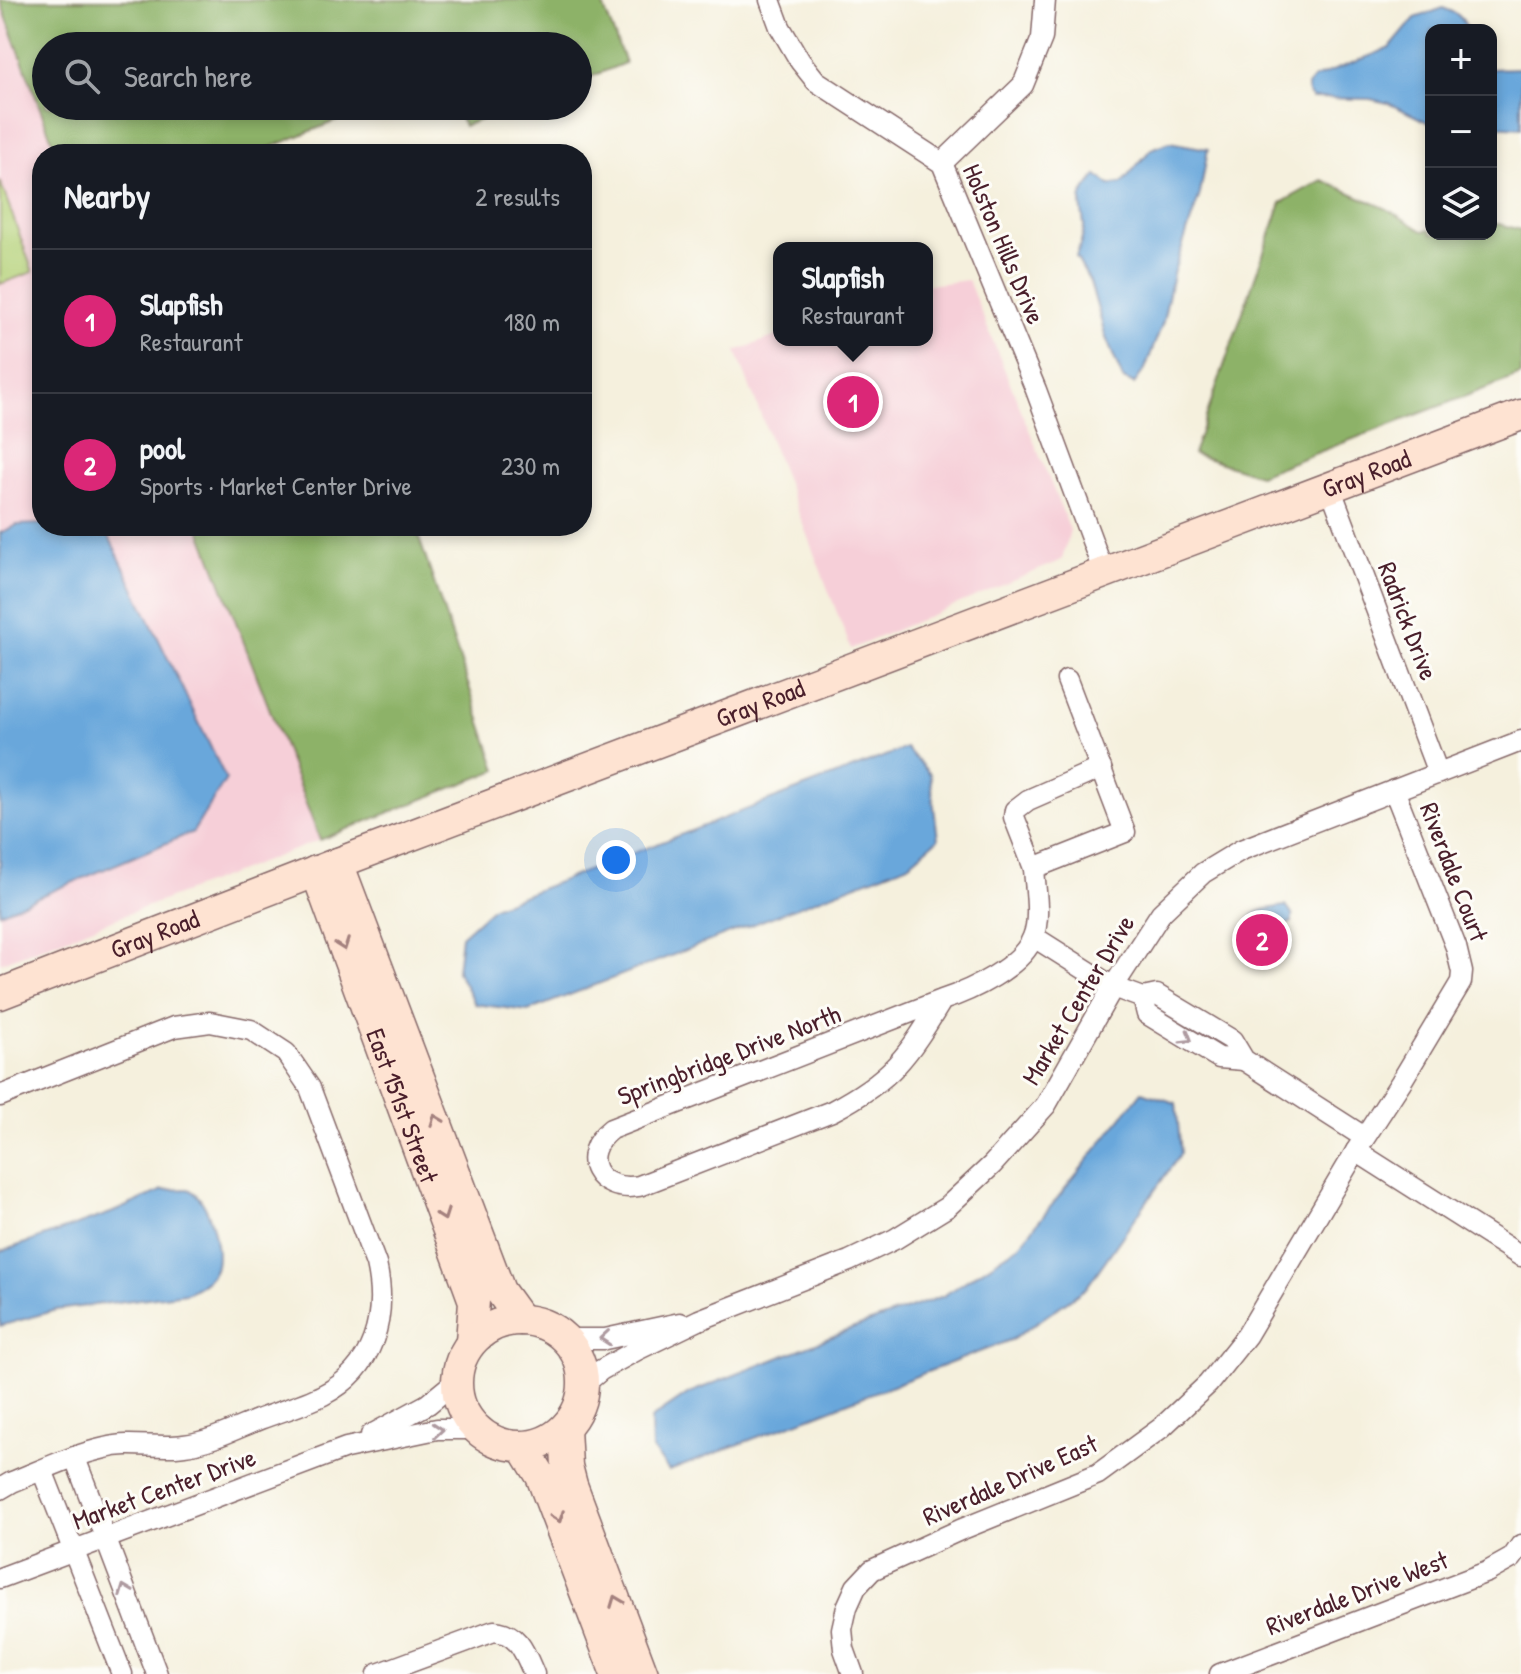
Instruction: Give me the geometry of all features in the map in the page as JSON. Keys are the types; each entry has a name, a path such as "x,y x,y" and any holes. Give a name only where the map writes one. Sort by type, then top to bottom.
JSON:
{"street":[{"name":"Holston Hills Drive","path":"770,0 780,27 816,81 942,163 1036,390 1104,573"},
{"path":"942,163 1023,85 1042,38 1045,0"},
{"name":"Gray Road","path":"0,994 1521,415"},
{"name":"Radrick Drive","path":"1330,487 1438,773"},
{"path":"1034,868 1125,832 1067,680"},
{"name":"Market Center Drive","path":"583,1385 601,1370 699,1320 849,1261 895,1239 947,1207 992,1165 1046,1105 1113,987 1161,913 1203,873 1241,850 1521,741"},
{"path":"1101,768 1028,800 1015,810 1014,817 1034,868 1034,937 1113,987 1143,998 1147,1014 1219,1058 1244,1060 1521,1256"},
{"name":"Riverdale Court","path":"1360,1144 1449,1005 1462,977 1456,947 1394,790"},
{"name":"East 151st Street","path":"327,867 500,1291 521,1320"},
{"name":"East 151st Street","path":"327,867 474,1301 471,1342"},
{"name":"Springbridge Drive North","path":"942,1000 919,1040 895,1069 832,1111 639,1186 622,1189 611,1185 595,1169 595,1144 611,1129 987,981 1012,961 1034,937"},
{"path":"0,1096 174,1027 210,1022 236,1025 266,1038 296,1064 310,1088 376,1264 381,1288 381,1315 374,1340 352,1374 325,1394 201,1442 170,1447 120,1445 42,1470 0,1489"},
{"name":"Riverdale Drive East","path":"853,1674 844,1649 842,1629 856,1587 872,1570 960,1530 1098,1474 1161,1428 1208,1384 1247,1335 1360,1144"},
{"path":"521,1320 545,1325 565,1339 579,1360 583,1385 575,1415 565,1428 539,1444 523,1447 506,1446 475,1429 461,1407 456,1381 463,1354 471,1342 494,1325 521,1320"},
{"name":"Market Center Drive","path":"565,1339 605,1339 699,1320"},
{"name":"Market Center Drive","path":"0,1578 346,1448 428,1404 456,1381"},
{"path":"565,1428 567,1466 572,1485 643,1674"},
{"name":"Market Center Drive","path":"346,1448 437,1429 475,1429"},
{"path":"523,1447 546,1486 616,1674"},
{"path":"75,1458 157,1674"},
{"path":"42,1470 122,1674"},
{"name":"Riverdale Drive West","path":"1220,1674 1487,1572 1516,1552"},
{"path":"378,1674 494,1631 511,1635 518,1642 534,1674"}],"shaded area":[{"path":"0,4 32,88 32,120 44,120 53,144 32,144 32,536 203,536 320,840 0,963"},
{"path":"968,280 1070,530 1062,560 851,649 736,351 773,337 773,346 933,346 933,284"}],"green space":[{"path":"0,0 601,0 625,63 592,76 592,32 32,32 32,86"},
{"path":"44,120 338,120 279,144 53,144"},
{"path":"461,120 480,120 464,126"},
{"path":"1322,180 1387,209 1425,231 1425,240 1497,240 1497,224 1521,230 1521,375 1259,475 1193,454 1281,203"},
{"path":"0,181 32,272 0,284"},
{"path":"203,536 418,536 497,770 320,840"}],"water":[{"path":"1443,8 1458,16 1464,24 1425,24 1425,121 1388,103 1370,99 1312,98 1308,93 1307,86 1314,78 1390,48 1415,18"},
{"path":"1521,68 1521,128 1497,126 1497,69"},
{"path":"1169,142 1208,149 1200,194 1173,274 1163,322 1145,369 1134,384 1123,379 1106,338 1090,282 1076,257 1084,228 1082,198 1097,175 1110,185 1122,183 1151,149"},
{"path":"32,524 32,536 109,536 226,779 193,832 0,913 0,533 17,525"},
{"path":"906,748 930,774 938,839 909,864 528,1011 475,1004 457,971 461,936 493,907"},
{"path":"1286,906 1293,916 1291,923 1270,930 1275,951 1256,956 1248,922 1259,912"},
{"path":"1142,1092 1176,1103 1181,1153 1086,1288 1013,1339 669,1471 652,1449 651,1419 689,1393 943,1296 1020,1245"},
{"path":"188,1189 202,1202 208,1213 217,1249 215,1269 203,1284 186,1293 56,1310 0,1326 0,1252 111,1213 163,1190"}],"place":[{"name":"Slapfish","path":"853,402"},
{"name":"pool","path":"1262,940"}]}
